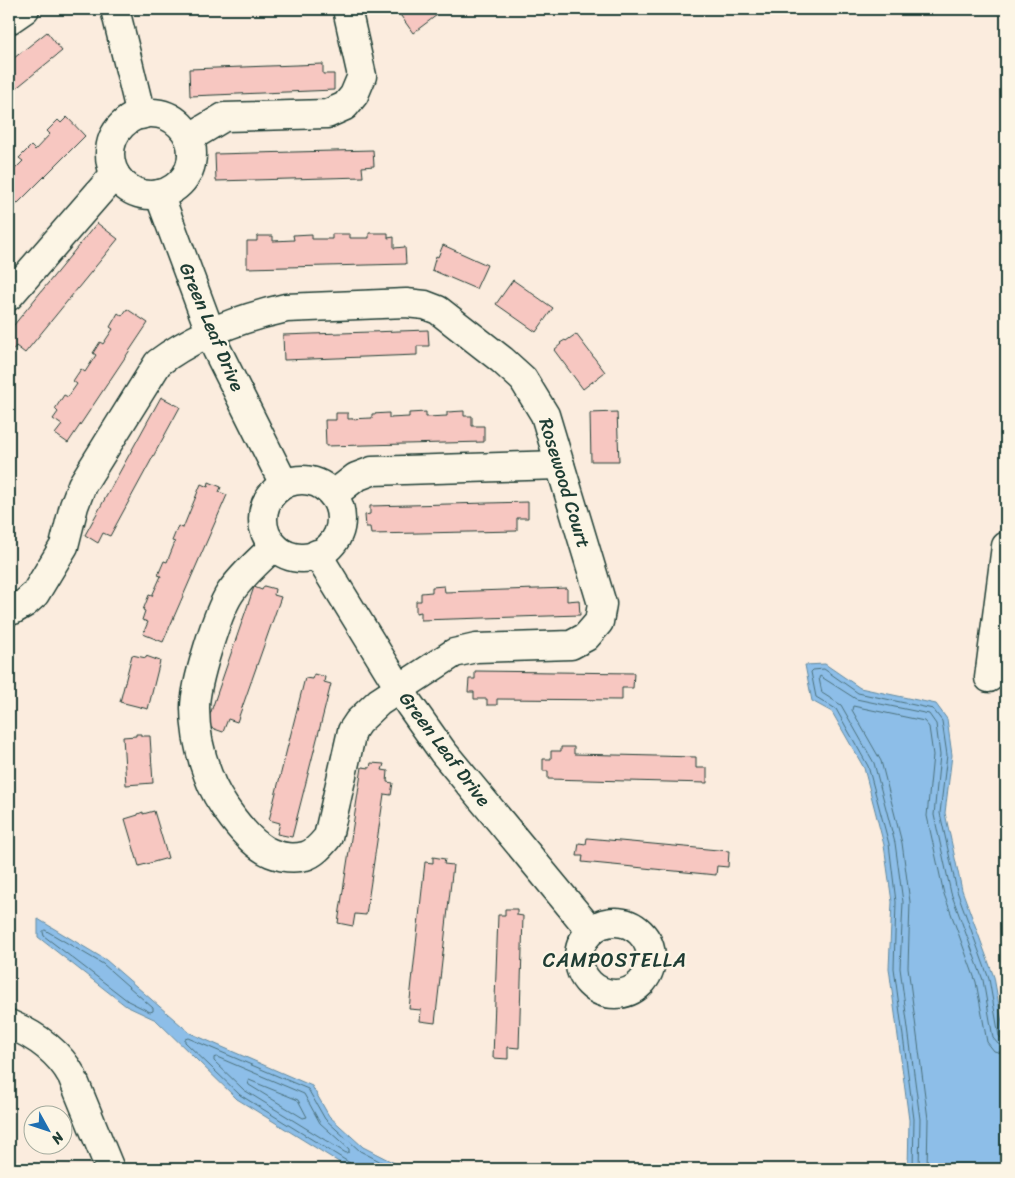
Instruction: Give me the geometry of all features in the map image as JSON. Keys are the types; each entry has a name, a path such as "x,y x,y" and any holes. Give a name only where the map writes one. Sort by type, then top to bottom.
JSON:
{"street":[{"path":"9,20 25,9"},
{"path":"115,9 141,115"},
{"path":"189,138 224,117 327,114 345,106 354,95 362,76 347,9"},
{"path":"150,113 166,116 180,125 189,138 192,154 189,170 180,183 167,192 151,196 136,193 122,184 113,171 109,155 112,139 121,125 134,116 150,113"},
{"path":"9,296 115,174"},
{"name":"Green Leaf Drive","path":"159,194 217,350 284,484"},
{"name":"Rosewood Court","path":"9,611 35,594 64,546 74,506 82,485 158,363 173,351 211,332 270,311 286,308 406,303 438,310 502,360 522,380 546,414 602,604 600,622 586,637 571,645 476,648 454,653 379,702 358,722 352,731 328,837 319,848 306,856 290,858 271,853 252,840 226,808 208,776 200,748 195,706 199,679 223,607 242,578 274,546"},
{"path":"333,495 356,477 372,471 560,465"},
{"path":"307,480 322,485 333,495 340,509 340,524 335,539 325,550 311,557 295,558 281,552 270,542 263,528 263,513 268,499 278,487 292,481 307,480"},
{"path":"989,678 1006,546"},
{"name":"Green Leaf Drive","path":"317,554 399,688 443,752 591,931"},
{"path":"9,1024 25,1031 42,1042 64,1062 72,1076 110,1169"}],"water":[{"path":"825,664 860,688 936,704 947,719 952,755 945,813 962,890 994,977 1006,1045 1006,1169 908,1169 909,1120 889,968 892,902 884,845 864,768 832,712 812,701 805,665"},
{"path":"38,919 106,960 190,1033 312,1086 329,1116 363,1147 406,1169 350,1169 237,1099 156,1020 126,1006 38,937"}],"building":[{"path":"396,9 433,9 437,15 413,33"},
{"path":"47,32 62,51 9,94 9,62"},
{"path":"323,64 323,74 334,74 334,90 190,96 189,69"},
{"path":"67,117 85,136 9,212 9,175 23,161 19,158 31,146 35,150 50,134 47,131 58,120 61,123"},
{"path":"373,150 374,166 362,167 363,177 216,181 215,154"},
{"path":"97,223 118,239 25,353 16,346 9,355 9,331"},
{"path":"369,233 388,233 388,238 394,237 394,248 405,247 406,264 247,268 247,241 257,241 257,236 273,236 273,241 294,240 293,235 312,234 312,239 332,239 332,234 350,234 350,238 369,238"},
{"path":"443,245 487,265 476,289 432,270 436,256 438,257"},
{"path":"513,280 553,308 536,332 496,304"},
{"path":"127,309 148,323 68,443 55,434 62,425 53,419 58,412 55,409 64,395 68,397 77,384 73,381 81,369 85,372 96,355 93,353 100,342 103,344 113,329 110,327 118,313 122,316"},
{"path":"428,330 429,346 417,346 417,355 284,360 283,335"},
{"path":"576,334 605,372 583,389 554,350 560,343"},
{"path":"161,397 180,407 110,536 103,533 98,543 85,535"},
{"path":"464,411 464,416 472,416 472,426 484,426 484,442 326,446 325,420 336,420 336,413 348,413 348,419 372,418 372,414 389,413 389,418 409,417 409,413 426,412 426,417 447,416 447,412"},
{"path":"617,412 619,461 591,461 590,413"},
{"path":"209,482 221,487 219,492 227,495 163,642 143,634 148,622 142,620 145,611 143,610 149,595 152,596 161,576 158,575 164,561 167,562 175,542 172,541 178,526 183,528 201,484 208,487"},
{"path":"528,502 528,518 517,518 517,531 371,534 370,527 366,527 365,515 370,514 370,506"},
{"path":"264,586 275,589 274,595 281,597 237,722 228,719 223,732 206,726 254,587 262,590"},
{"path":"444,586 445,592 567,588 567,601 579,600 580,615 421,620 421,612 416,613 416,601 421,601 421,593 432,592 432,587"},
{"path":"132,655 146,658 146,656 160,661 148,709 120,702"},
{"path":"475,671 634,673 633,688 622,688 622,700 497,699 497,705 487,705 487,699 474,699 474,692 468,692 469,679 475,679"},
{"path":"314,674 325,677 324,682 331,684 292,837 277,834 280,823 269,820 305,678 312,679"},
{"path":"136,734 150,736 153,783 126,785 123,737 136,736"},
{"path":"561,747 574,747 574,754 696,757 696,768 707,768 707,783 548,779 548,771 543,771 543,759 551,759 551,751 561,751"},
{"path":"371,763 384,764 382,770 388,771 387,782 393,783 391,795 384,794 366,915 355,914 353,926 338,923 362,767 370,768"},
{"path":"154,811 168,858 139,866 125,819 143,812 143,814"},
{"path":"587,838 729,851 728,867 717,866 716,875 582,862 583,856 577,856 579,843 586,844"},
{"path":"433,857 445,859 444,864 453,865 435,1023 420,1021 421,1010 409,1009 425,862 433,863"},
{"path":"505,909 517,909 517,915 523,916 519,1048 508,1047 508,1059 493,1058 498,915 505,915"}],"district":[{"name":"CAMPOSTELLA","path":"615,960"}]}
